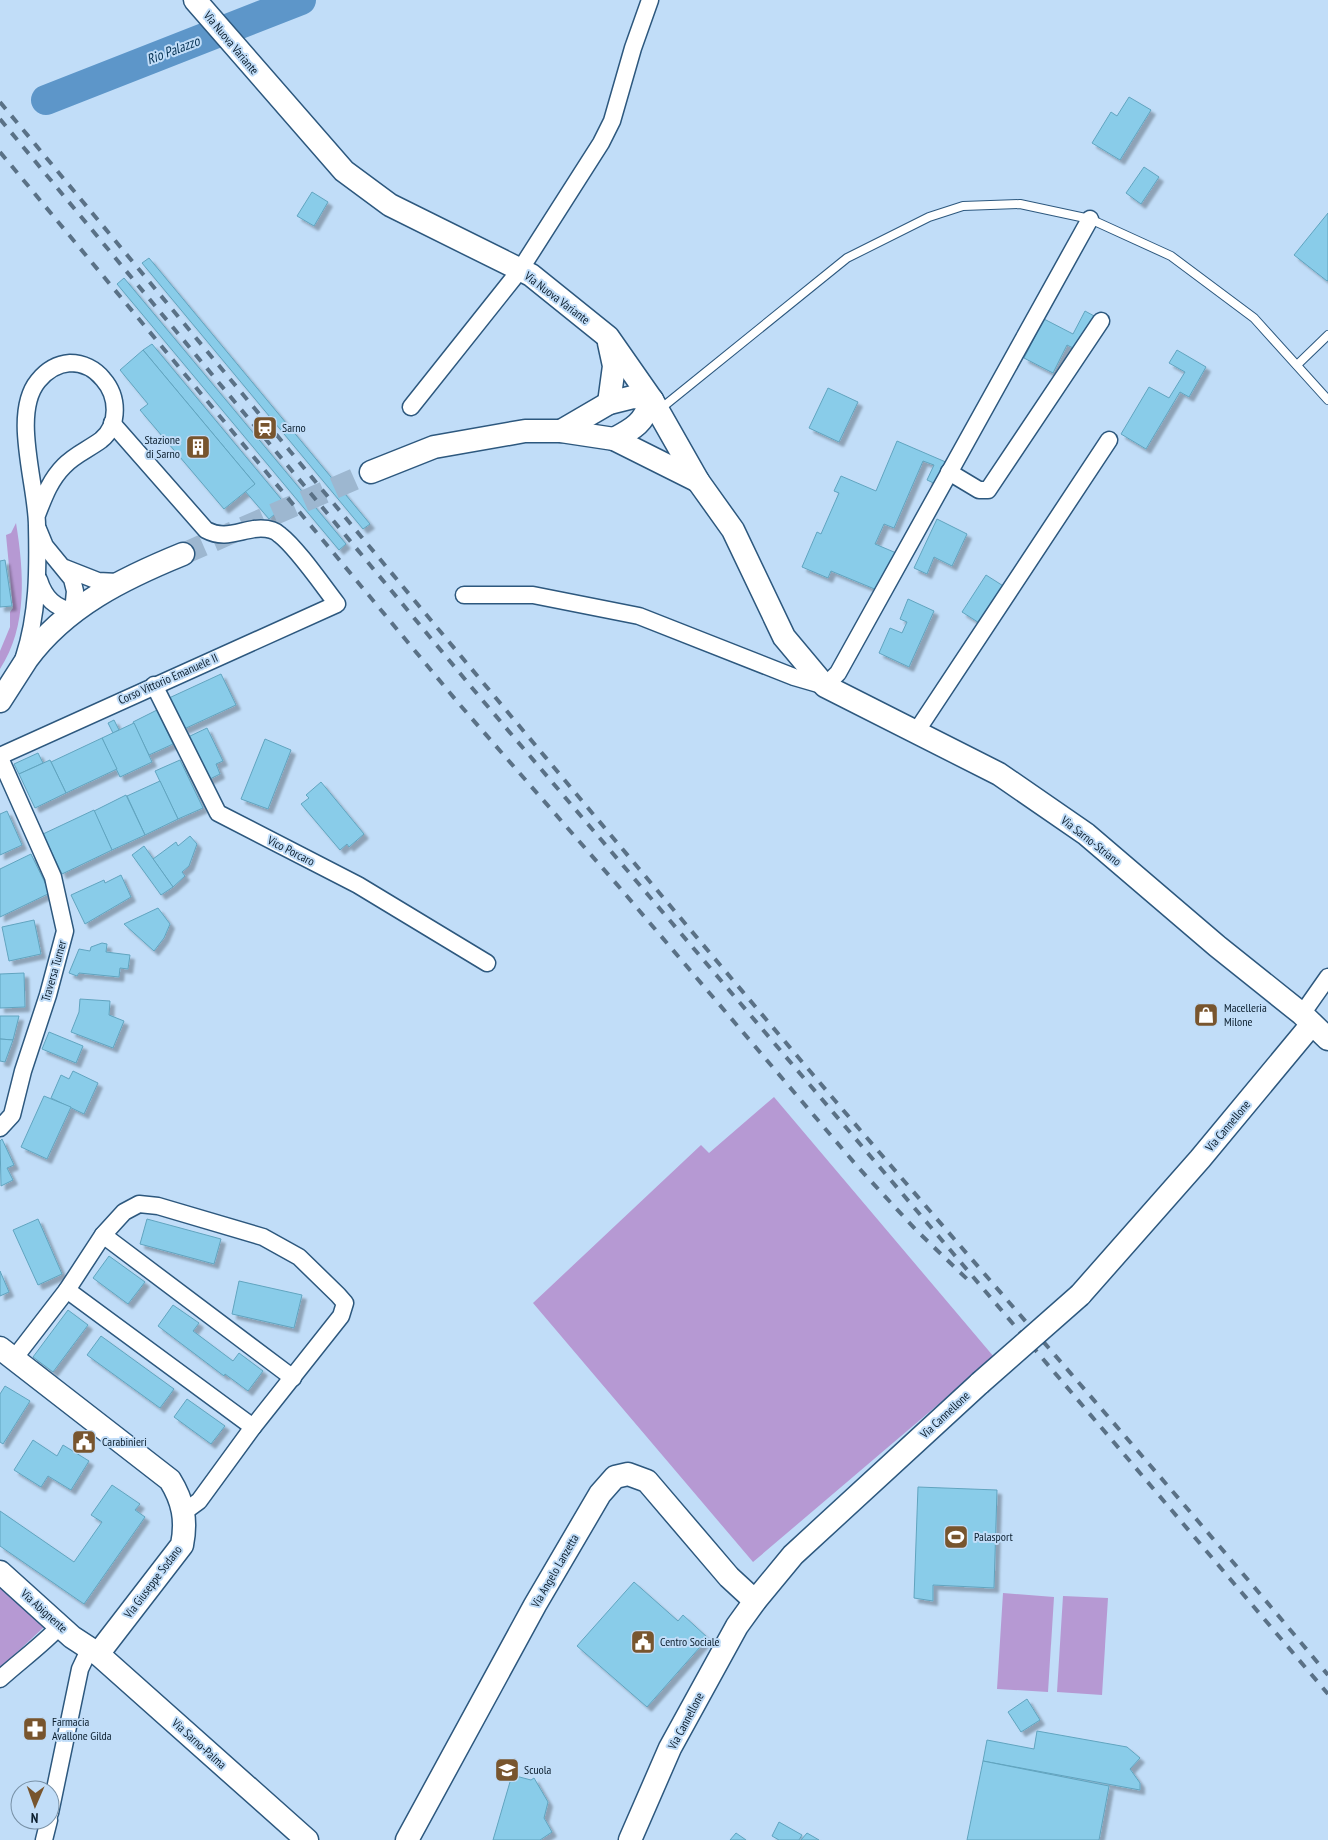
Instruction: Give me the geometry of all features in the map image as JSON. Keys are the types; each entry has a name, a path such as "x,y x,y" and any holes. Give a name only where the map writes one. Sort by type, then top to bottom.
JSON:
{"main road":[{"name":"Via Nuova Variante","path":"195,0 290,112 344,171 390,205 531,275 608,337 655,405 698,481 732,530 784,637 825,686"},
{"path":"608,337 614,366 609,403"},
{"path":"561,431 609,403 633,397 655,405 646,413 636,427 614,439"},
{"path":"371,472 434,447 525,431 561,431 614,439 698,481"},
{"path":"0,701 37,648 74,612 118,582 183,554"},
{"name":"Via Sarno-Striano","path":"825,686 999,774 1086,834 1314,1026"},
{"name":"Via Cannellone","path":"630,1840 670,1748 738,1626 755,1600 793,1554 980,1383 1080,1295 1314,1026"},
{"name":"Via Giuseppe Sodano","path":"7,1354 170,1480 179,1494 186,1527 182,1545 94,1652"},
{"name":"Via Angelo Lanzetta","path":"407,1840 535,1605 600,1494 615,1476 628,1474 647,1481 729,1576 755,1600"},
{"name":"Via Abignente","path":"0,1572 60,1626 94,1652"},
{"name":"Via Sarno-Palma","path":"94,1652 306,1840"}],"street":[{"path":"411,407 520,270 612,121 633,48 650,0"},
{"path":"464,595 533,595 639,616 794,677 825,686 838,673 1090,219"},
{"path":"949,472 979,490 988,490 1101,321"},
{"path":"20,671 32,634 38,577 37,521 25,413 27,400 37,382 48,371 62,364 84,365 95,370 113,395 115,414 102,439 71,460 57,473 49,484 37,521 45,546 72,579 75,591 74,612 60,608 49,601 38,577"},
{"name":"Corso Vittorio Emanuele II","path":"0,756 337,604 287,542 274,531 255,529 223,536 215,535 206,530 112,423"},
{"path":"916,732 1109,440"},
{"path":"64,568 98,581 118,582"},
{"name":"Vico Porcaro","path":"154,685 218,813 358,886 487,963"},
{"name":"Traversa Turner","path":"0,756 53,877 65,931 48,995 23,1071 12,1115 0,1128"},
{"path":"1314,1026 1328,977"},
{"path":"7,1354 67,1290 103,1235 124,1212 139,1204 158,1206 264,1237 299,1257 338,1294 345,1304 341,1316 253,1427 199,1501 184,1512"},
{"path":"103,1235 293,1378"},
{"path":"67,1290 253,1427"},
{"path":"0,1679 60,1626"},
{"path":"57,1780 80,1669 94,1652"}],"lane":[{"path":"655,405 847,258 929,216 963,206 1020,204 1090,219 1171,256 1254,318 1328,400"},
{"path":"1297,365 1328,335"}],"shaded area":[{"path":"16,523 22,579 19,617 9,652 0,669 0,651 10,627 10,612 13,608 6,535 11,533"},
{"path":"774,1097 994,1357 753,1562 533,1303 701,1145 709,1153"},
{"path":"0,1588 44,1627 0,1668"},
{"path":"1003,1593 1054,1597 1048,1692 997,1689"},
{"path":"1063,1596 1108,1598 1102,1695 1057,1692"}],"building":[{"path":"1129,97 1151,110 1120,160 1092,143 1111,112 1117,116"},
{"path":"1144,167 1159,177 1141,204 1126,193"},
{"path":"312,192 328,202 314,226 297,216"},
{"path":"1328,213 1328,280 1327,281 1294,255"},
{"path":"149,258 370,524 363,529 142,263"},
{"path":"124,278 346,544 339,550 117,284"},
{"path":"1085,311 1096,317 1079,351 1067,345 1053,373 1024,358 1044,319 1073,334"},
{"path":"152,344 286,505 269,519 245,491 255,484 143,350"},
{"name":"Stazione di Sarno","path":"143,350 255,484 224,509 140,410 148,404 120,370"},
{"path":"1177,350 1206,367 1189,397 1180,392 1146,449 1121,434 1149,387 1169,398 1185,372 1169,363"},
{"path":"828,388 858,402 839,442 809,428"},
{"path":"897,441 948,463 938,485 927,480 934,465 923,461 894,528 884,524 875,544 901,555 877,590 831,571 828,578 802,567 817,532 821,534 839,493 834,491 841,476 876,491"},
{"path":"937,519 967,534 952,566 934,557 927,574 914,568"},
{"path":"5,560 12,606 0,607 0,561"},
{"path":"986,575 1008,589 984,626 962,612"},
{"path":"908,599 934,611 909,667 879,653 890,628 902,633 907,622 900,619"},
{"path":"221,674 236,705 184,729 169,698"},
{"path":"157,710 173,744 149,755 133,722"},
{"path":"114,720 119,730 113,733 108,723"},
{"path":"134,723 152,762 120,777 102,738"},
{"path":"207,728 223,761 216,764 220,774 208,780 188,737"},
{"path":"102,738 117,769 66,793 51,762"},
{"path":"265,739 291,750 268,809 241,799"},
{"path":"38,753 43,763 19,774 14,764"},
{"path":"50,760 66,793 35,808 19,774"},
{"path":"180,760 203,808 178,819 155,771"},
{"path":"160,781 178,819 145,835 127,796"},
{"path":"321,782 364,834 349,847 347,844 340,850 301,804 309,798 306,795"},
{"path":"126,795 145,835 112,850 94,811"},
{"path":"94,810 112,850 62,874 43,834"},
{"path":"7,811 22,845 0,855 0,814"},
{"path":"190,836 197,844 189,866 182,872 185,876 173,887 153,859 176,842 178,846"},
{"path":"144,846 173,887 161,895 132,855"},
{"path":"31,854 50,893 0,917 0,869"},
{"path":"121,875 131,897 85,924 71,895 104,880 105,883"},
{"path":"158,908 170,924 164,938 154,951 124,924"},
{"path":"34,920 41,954 9,961 2,927"},
{"path":"102,943 107,944 106,952 130,955 128,969 120,968 119,977 79,973 77,976 69,973 79,949 90,951 91,947"},
{"path":"24,973 25,1007 0,1008 0,974"},
{"path":"80,999 110,1001 109,1015 124,1021 113,1048 71,1032 79,1012"},
{"path":"0,1016 19,1016 13,1040 0,1039"},
{"path":"49,1032 83,1046 76,1063 42,1049"},
{"path":"0,1039 13,1040 5,1062 0,1061"},
{"path":"73,1071 98,1083 84,1114 51,1098 61,1075 69,1079"},
{"path":"44,1096 71,1107 47,1159 21,1147"},
{"path":"2,1139 14,1165 7,1168 13,1180 1,1186 0,1141"},
{"path":"38,1219 62,1274 38,1285 13,1230"},
{"path":"147,1219 221,1239 214,1264 140,1244"},
{"path":"109,1256 145,1282 128,1304 93,1278"},
{"path":"0,1271 9,1292 0,1296"},
{"path":"239,1281 302,1295 294,1328 232,1314"},
{"path":"173,1305 199,1323 193,1331 233,1361 239,1353 263,1371 248,1391 225,1374 224,1376 158,1326"},
{"path":"68,1310 88,1325 53,1372 33,1357"},
{"path":"101,1336 174,1389 160,1408 87,1355"},
{"path":"5,1386 30,1401 3,1444 0,1442 0,1394"},
{"path":"187,1399 225,1426 211,1444 174,1417"},
{"path":"33,1440 57,1456 63,1445 89,1461 71,1490 48,1476 41,1487 14,1470"},
{"path":"112,1485 140,1504 135,1510 145,1517 84,1604 0,1546 0,1511 74,1562 102,1522 91,1515"},
{"name":"Palasport","path":"918,1487 997,1490 994,1588 933,1585 933,1601 914,1598"},
{"name":"Centro Sociale","path":"634,1582 678,1621 683,1615 708,1638 647,1707 577,1646"},
{"path":"1027,1699 1040,1720 1021,1732 1008,1712"},
{"path":"1037,1731 1127,1747 1140,1758 1130,1769 1140,1783 1140,1790 983,1761 987,1740 1034,1749"},
{"path":"983,1761 1109,1786 1099,1840 967,1840"},
{"path":"512,1775 531,1780 534,1778 548,1802 544,1818 552,1832 540,1840 493,1840"},
{"path":"779,1822 802,1835 799,1840 779,1840 772,1836"},
{"path":"736,1833 746,1840 730,1840"},
{"path":"807,1833 819,1840 801,1840"}],"waterway":[{"name":"Rio Palazzo","path":"46,100 301,0"}],"tunnel":[{"path":"183,554 371,472"}],"railway":[{"path":"0,102 737,985 1328,1675"},
{"path":"0,119 478,695 1328,1694"},
{"path":"0,152 460,705 620,888 857,1166 916,1230 967,1279"}],"place":[{"name":"Sarno","path":"265,428"},
{"name":"Stazione di Sarno","path":"198,447"},
{"name":"Macelleria Milone","path":"1206,1015"},
{"name":"Carabinieri","path":"84,1442"},
{"name":"Palasport","path":"956,1537"},
{"name":"Centro Sociale","path":"643,1642"},
{"name":"Farmacia Avallone Gilda","path":"35,1729"},
{"name":"Scuola","path":"507,1770"}]}
